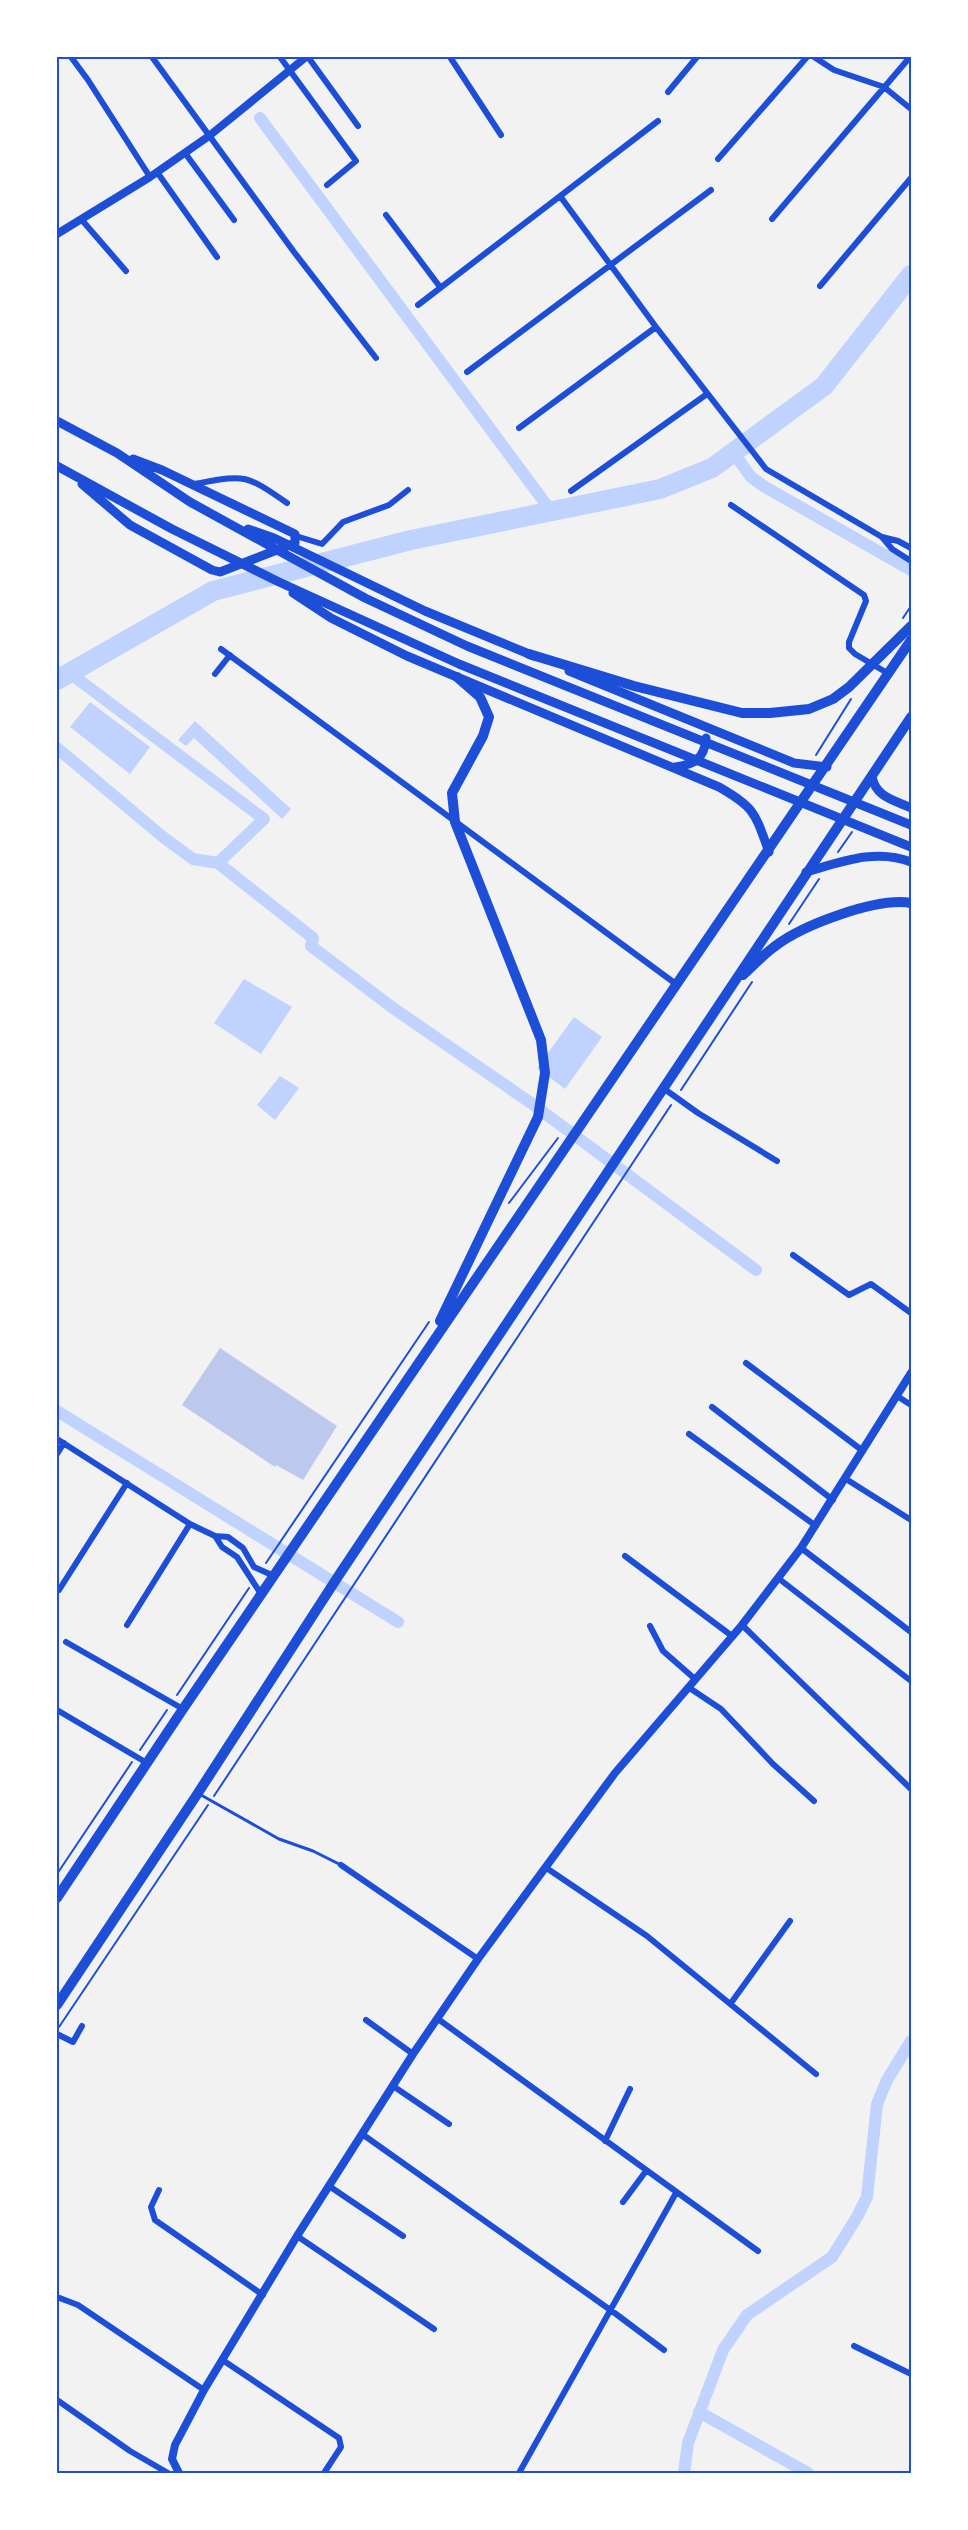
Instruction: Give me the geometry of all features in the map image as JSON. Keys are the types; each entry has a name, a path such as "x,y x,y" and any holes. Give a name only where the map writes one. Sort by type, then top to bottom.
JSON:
{"main road":[{"path":"57,421 117,453 190,502 365,598 467,646 911,825"},
{"path":"70,473 130,525 212,570 220,572 293,544 296,536 193,484 117,453"},
{"path":"57,466 172,529 279,582 459,664 911,848"},
{"path":"226,521 274,538 425,611 701,725 794,763 827,767"},
{"path":"279,582 331,618 407,657 719,786 740,799 756,815 769,852"},
{"path":"529,654 634,687 742,713 770,713 809,709 833,699 849,687 911,626"},
{"path":"57,1898 569,1135 769,852 911,640"},
{"path":"424,1354 538,1117 545,1074 541,1040 455,822 452,793 483,736 489,717 480,697 457,677"},
{"path":"57,2005 339,1575 911,717"},
{"path":"673,767 689,766 699,759 706,743 706,735 701,725"},
{"path":"872,776 873,787 881,795 911,808"},
{"path":"806,872 861,857 896,856 911,862"},
{"path":"729,988 775,946 801,931 870,906 899,900 911,903"}],"street":[{"path":"71,57 154,175 217,257"},
{"path":"152,57 294,252 376,358"},
{"path":"280,57 356,161 327,184"},
{"path":"57,234 154,175 208,136 307,57 358,126"},
{"path":"450,57 501,135"},
{"path":"668,92 697,57"},
{"path":"718,159 807,57"},
{"path":"814,57 834,70 884,87 911,109"},
{"path":"772,219 910,57"},
{"path":"418,305 658,121"},
{"path":"185,153 234,220"},
{"path":"820,286 911,178"},
{"path":"467,372 711,190"},
{"path":"560,196 656,327 766,469 882,537 898,541 911,548"},
{"path":"386,215 440,287"},
{"path":"81,219 126,271"},
{"path":"519,428 656,327"},
{"path":"571,491 707,393"},
{"path":"193,484 232,477 253,480 287,503"},
{"path":"296,536 322,544 343,522 389,505 408,490"},
{"path":"731,505 866,598 849,648 889,674"},
{"path":"882,537 892,549 911,561"},
{"path":"221,649 676,984"},
{"path":"215,674 230,656"},
{"path":"663,1088 777,1161"},
{"path":"793,1255 849,1295 872,1284 911,1313"},
{"path":"746,1363 863,1451"},
{"path":"179,2473 172,2459 175,2445 204,2390 224,2361 297,2236 413,2055 478,1959 615,1773 742,1625 801,1548 911,1373"},
{"path":"897,1396 911,1405"},
{"path":"712,1407 833,1500"},
{"path":"689,1434 816,1526"},
{"path":"57,1438 190,1524 215,1536 228,1537 243,1548 254,1567 274,1576"},
{"path":"57,1454 64,1443"},
{"path":"846,1479 911,1520"},
{"path":"59,1590 127,1483"},
{"path":"127,1625 190,1524"},
{"path":"215,1536 222,1547 237,1557 261,1594"},
{"path":"801,1548 911,1632"},
{"path":"625,1556 732,1636"},
{"path":"778,1578 911,1681"},
{"path":"742,1625 911,1789"},
{"path":"650,1626 663,1651 695,1679"},
{"path":"66,1642 183,1709"},
{"path":"688,1687 721,1710 773,1764 814,1802"},
{"path":"57,1710 147,1763"},
{"path":"341,1865 478,1959"},
{"path":"545,1867 647,1936 816,2074"},
{"path":"731,2003 790,1921"},
{"path":"438,2019 758,2251"},
{"path":"366,2020 413,2055"},
{"path":"57,2032 73,2042 82,2026"},
{"path":"393,2086 449,2124"},
{"path":"604,2141 630,2089"},
{"path":"362,2134 664,2350"},
{"path":"623,2202 646,2171"},
{"path":"329,2186 403,2236"},
{"path":"159,2190 151,2207 155,2220 262,2295"},
{"path":"519,2473 676,2193"},
{"path":"297,2236 434,2329"},
{"path":"57,2297 78,2305 204,2390"},
{"path":"854,2346 911,2374"},
{"path":"224,2361 339,2438 341,2447 324,2473"},
{"path":"57,2400 130,2451 168,2473"}],"lane":[{"path":"198,1793 279,1839 313,1851 341,1865"}],"path":[{"path":"787,928 817,882"},
{"path":"57,2032 752,982"},
{"path":"503,1212 528,1176 569,1135"},
{"path":"261,1570 434,1315"},
{"path":"57,1874 253,1582"}],"water":[{"path":"90,702 150,747 130,774 70,727"},
{"path":"195,721 291,809 282,819 194,738 186,746 178,740"},
{"path":"244,979 292,1007 261,1054 214,1023"},
{"path":"574,1017 602,1037 565,1089 537,1068"},
{"path":"280,1076 299,1088 275,1120 257,1105"}],"building":[{"path":"220,1348 337,1426 303,1480 276,1465 275,1467 182,1405"}],"waterway":[{"path":"260,118 551,511"},
{"path":"57,680 213,591 411,540 660,489 712,468 824,386 911,275"},
{"path":"733,452 751,477 765,487 911,570"},
{"path":"71,674 264,819 218,863 313,938 311,946 393,1008 531,1103 756,1270"},
{"path":"57,748 163,837 193,859 218,863"},
{"path":"57,1411 398,1622"},
{"path":"684,2473 688,2443 723,2350 747,2315 832,2257 857,2217 867,2197 877,2104 887,2080 911,2041"},
{"path":"699,2412 808,2473"}]}
